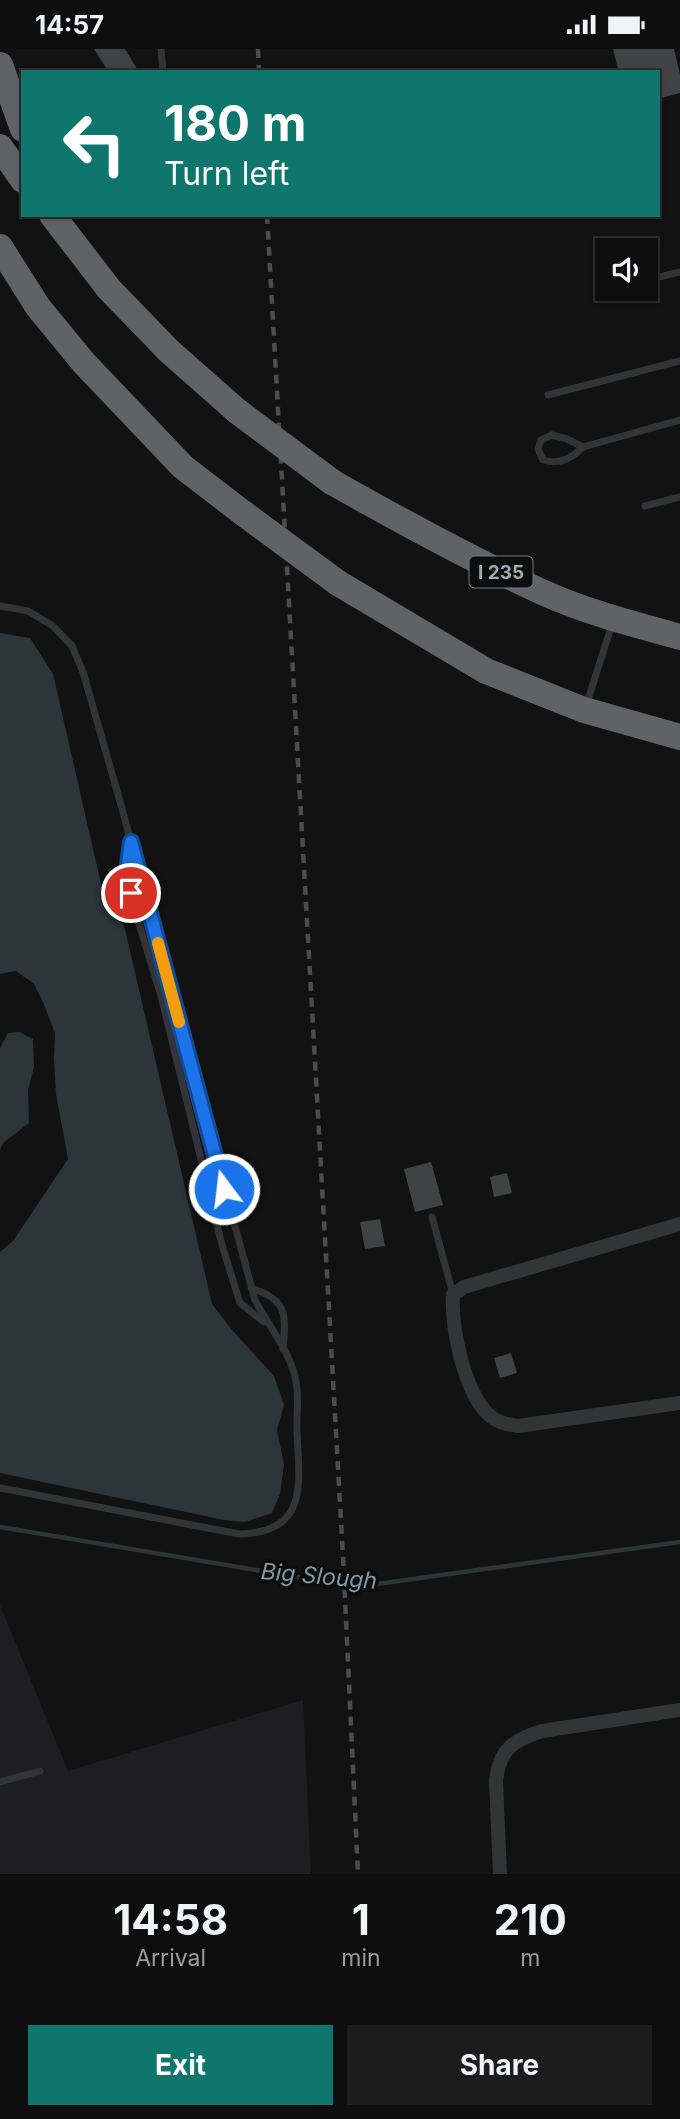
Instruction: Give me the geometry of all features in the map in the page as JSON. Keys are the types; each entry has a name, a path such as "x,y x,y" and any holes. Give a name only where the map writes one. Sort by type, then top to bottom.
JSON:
{"highway":[{"path":"0,65 21,123"},
{"path":"0,146 21,177"},
{"name":"I 235","path":"66,227 118,298 169,351 237,411 332,482 432,538 544,593 614,619 680,636"},
{"path":"0,247 38,307 84,363 184,467 338,583 486,671 584,710 680,737"}],"street":[{"path":"680,1224 464,1287 453,1295 456,1336 466,1372 486,1413 499,1422 518,1426 680,1403"},
{"path":"500,1874 498,1766 512,1744 522,1737 542,1731 680,1710"}],"lane":[{"path":"161,49 163,70"},
{"path":"659,277 680,272"},
{"path":"548,395 680,361"},
{"path":"583,447 552,435 541,440 538,449 542,460 554,464 573,457 583,447 680,420"},
{"path":"645,506 680,497"},
{"path":"0,606 28,611 53,627 72,646 83,672 251,1288 296,1378 300,1488 292,1511 272,1528 259,1534 239,1534 0,1488"},
{"path":"584,710 614,619"},
{"path":"131,842 127,872 136,913 161,996 222,1245 240,1303 267,1323"},
{"path":"432,1217 453,1295"},
{"path":"251,1288 274,1296 280,1303 283,1350"},
{"path":"0,1782 40,1771"}],"shaded area":[{"path":"0,633 30,638 53,674 107,910 124,925 212,1304 274,1376 284,1405 277,1430 284,1465 280,1494 272,1513 245,1522 224,1520 0,1473 0,1252 13,1241 68,1159 56,1094 55,1033 34,984 16,971 0,974"},
{"path":"20,1032 33,1039 34,1067 28,1090 29,1123 3,1143 0,1150 0,1048 8,1033"},
{"path":"0,1605 68,1771 303,1700 311,1874 0,1874"}],"building":[{"path":"94,49 125,49 138,70 108,70"},
{"path":"613,49 674,49 680,74 680,93 660,98 660,70 618,70"},
{"path":"431,1162 443,1205 415,1212 404,1169"},
{"path":"507,1173 512,1193 494,1197 490,1177"},
{"path":"380,1219 385,1246 365,1249 360,1222"},
{"path":"511,1353 517,1373 500,1378 494,1358"}],"waterway":[{"name":"Big Slough","path":"0,1527 316,1580 370,1585 680,1542"}],"railway":[{"path":"258,49 259,70"},
{"path":"267,217 343,1556 358,1874"}],"slow traffic":[{"path":"158,943 179,1022"}],"route":[{"path":"131,893 127,872 131,842 224,1189"}]}
